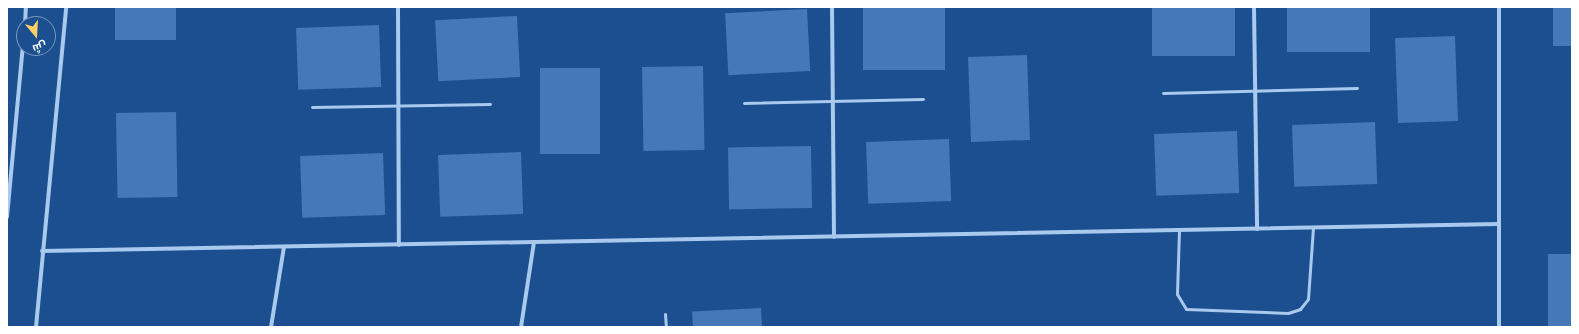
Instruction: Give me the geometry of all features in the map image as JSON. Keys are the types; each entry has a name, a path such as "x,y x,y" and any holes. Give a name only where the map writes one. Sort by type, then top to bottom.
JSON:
{"street":[{"path":"36,327 66,7"},
{"path":"398,7 399,245"},
{"path":"832,7 834,237"},
{"path":"1254,7 1257,229"},
{"path":"1499,7 1499,327"},
{"path":"7,217 22,56"},
{"path":"42,251 1499,224"},
{"path":"521,327 534,242"},
{"path":"271,327 284,247"}],"lane":[{"path":"1163,93 1357,88"},
{"path":"744,103 922,99"},
{"path":"312,107 490,104"},
{"path":"1179,230 1177,294 1186,309 1288,313 1300,309 1308,299 1313,228"},
{"path":"665,314 666,327"}],"building":[{"path":"115,7 176,7 176,40 115,40"},
{"path":"863,7 945,7 945,70 863,70"},
{"path":"1152,7 1235,7 1235,56 1152,56"},
{"path":"1287,7 1370,7 1370,52 1287,52"},
{"path":"1553,7 1572,7 1572,46 1553,46"},
{"path":"807,9 810,71 728,75 725,13"},
{"path":"517,16 520,77 438,81 435,20"},
{"path":"379,25 381,87 298,90 296,28"},
{"path":"1455,36 1458,121 1398,123 1395,38"},
{"path":"1027,55 1030,140 971,142 968,57"},
{"path":"703,66 704,150 643,151 642,67"},
{"path":"540,68 600,68 600,154 540,154"},
{"path":"176,112 177,197 117,198 116,113"},
{"path":"1375,122 1377,184 1294,187 1292,125"},
{"path":"1237,131 1239,193 1156,196 1154,134"},
{"path":"949,139 951,201 868,204 866,142"},
{"path":"811,146 812,208 729,209 728,147"},
{"path":"521,152 523,214 440,217 438,155"},
{"path":"383,153 385,215 302,218 300,156"},
{"path":"1548,254 1572,254 1572,327 1548,327"},
{"path":"761,308 762,327 693,327 692,312"}]}
